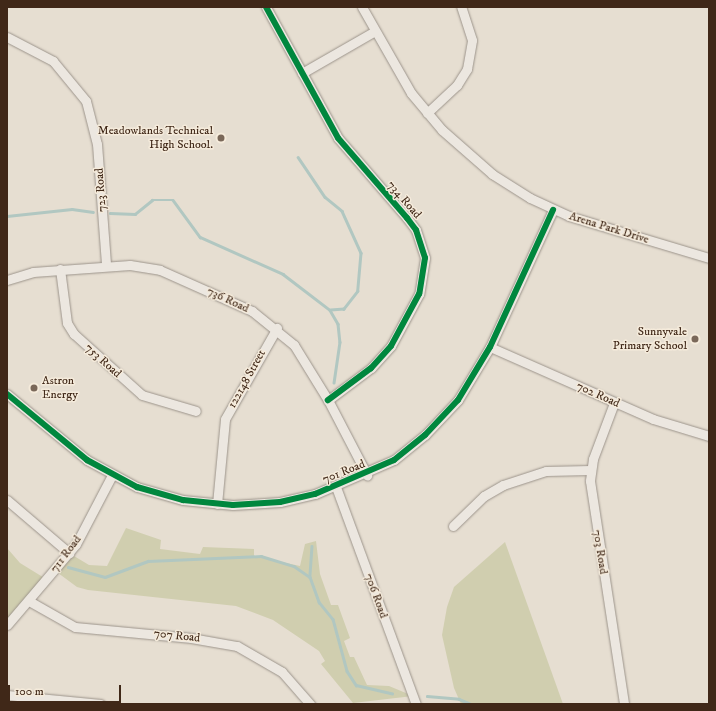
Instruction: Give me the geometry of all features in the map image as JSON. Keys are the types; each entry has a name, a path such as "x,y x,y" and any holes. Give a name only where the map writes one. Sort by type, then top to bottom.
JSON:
{"street":[{"name":"734 Road","path":"266,7 338,138 416,230 426,258 419,294 392,346 371,368 328,400"},
{"name":"Arena Park Drive","path":"362,7 411,93 427,113 492,174 553,210 709,258"},
{"path":"427,113 456,85 467,68 472,40 461,7"},
{"path":"302,73 375,31"},
{"name":"723 Road","path":"7,37 53,61 86,101 97,144 106,265"},
{"name":"701 Road","path":"7,394 70,446 112,475 158,494 217,504 280,502 336,488 367,475 394,460 433,428 468,386 490,346 553,210"},
{"name":"736 Road","path":"7,280 19,274 106,265 160,270 252,311 277,328 294,346 328,400 367,475"},
{"name":"753 Road","path":"60,269 67,323 74,334 142,394 196,411"},
{"name":"122148 Street","path":"217,504 225,419 277,328"},
{"name":"702 Road","path":"490,346 614,403 666,424 709,436"},
{"name":"703 Road","path":"614,403 590,470 624,704"},
{"path":"453,526 484,496 503,485 546,471 590,470"},
{"name":"711 Road","path":"7,625 69,553 112,475"},
{"name":"706 Road","path":"336,488 416,704"},
{"path":"7,500 69,553"},
{"name":"707 Road","path":"29,601 76,627 191,638 237,646 282,672 310,704"},
{"path":"7,695 101,704"}],"shaded area":[{"path":"126,528 161,540 160,549 200,554 203,547 254,549 254,556 300,566 305,544 316,541 320,574 331,605 338,605 350,638 344,641 350,657 354,657 367,685 389,686 413,696 353,703 321,664 325,661 319,651 273,620 236,606 88,590 77,587 54,570 69,553 89,565 107,566"},
{"path":"505,542 563,704 461,704 454,688 442,635 447,607 454,587"},
{"path":"7,548 20,563 46,579 11,620 7,617"}],"waterway":[{"path":"298,157 325,197 342,211 361,253 358,291 344,309 331,310"},
{"path":"110,213 135,214 152,200 173,200 200,237 283,274 330,310 338,324 340,342 334,383"},
{"path":"7,216 72,209 93,212"},
{"path":"312,546 310,577 319,602 333,619 347,671 356,685 392,693"},
{"path":"68,567 105,577 148,561 261,556 294,566 310,577"},
{"path":"427,696 459,699 471,704"}],"cycle path":[{"path":"266,7 338,138 416,230 425,258 419,294 391,346 371,368 328,400"},
{"path":"7,394 87,460 137,487 183,500 233,505 280,502 315,494 394,460 425,435 458,400 490,347 553,210"}],"place":[{"name":"Meadowlands Technical High School.","path":"221,138"},
{"name":"Sunnyvale Primary School","path":"695,339"},
{"name":"Astron Energy","path":"34,388"}]}
